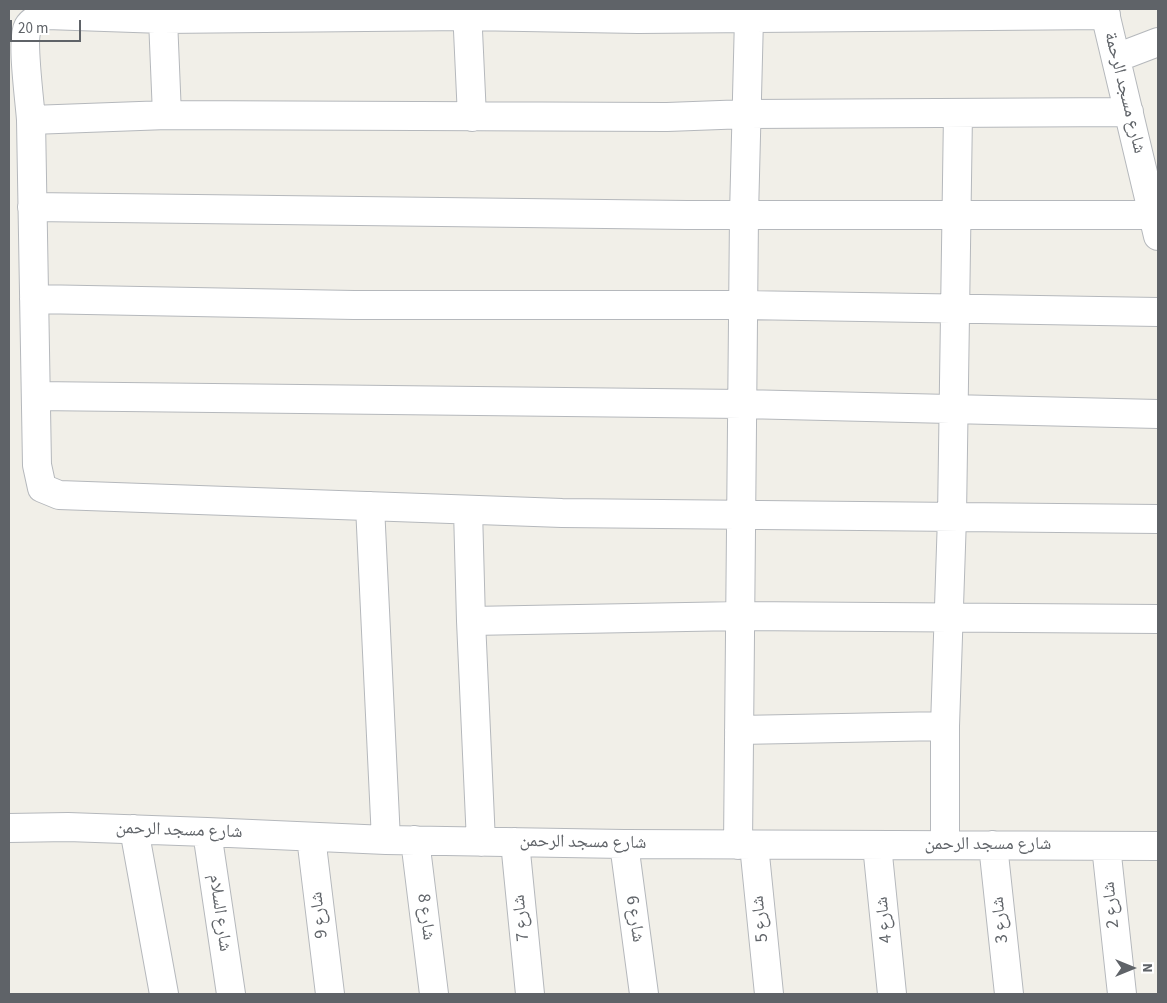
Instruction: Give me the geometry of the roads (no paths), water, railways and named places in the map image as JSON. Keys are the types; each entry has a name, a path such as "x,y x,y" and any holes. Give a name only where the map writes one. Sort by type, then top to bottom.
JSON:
{"street":[{"path":"1105,12 798,13 749,18 638,19 467,12 238,14 163,19 47,16 34,20 26,29 25,43 31,120 37,465 42,488 59,495 562,513 1158,519"},
{"path":"467,12 472,116"},
{"name":"شارع مسجد الرحمة","path":"1105,12 1129,112 1151,169 1156,225"},
{"name":"شارع 5","path":"749,18 744,215 739,730 746,845 769,994"},
{"path":"163,19 167,115"},
{"path":"1116,58 1158,42"},
{"path":"31,120 167,115 667,117 747,114 1129,112"},
{"path":"945,845 945,726 950,617 958,113"},
{"path":"32,207 744,215 957,215 1156,225"},
{"path":"34,298 354,305 743,305 1158,312"},
{"path":"36,396 742,404 1158,414"},
{"path":"370,506 386,840"},
{"path":"468,510 481,842"},
{"path":"471,621 740,616 1158,619"},
{"path":"739,730 945,726"},
{"name":"شارع مسجد الرحمن","path":"9,828 134,829 386,840 481,842 1158,846"},
{"path":"134,829 164,994"},
{"name":"شارع السلام","path":"207,832 231,994"},
{"name":"شارع 9","path":"311,837 330,994"},
{"name":"شارع 8","path":"415,840 434,994"},
{"name":"شارع 7","path":"515,842 530,994"},
{"name":"شارع 6","path":"624,844 644,994"},
{"name":"شارع 4","path":"877,845 892,994"},
{"name":"شارع 3","path":"993,845 1008,994"},
{"name":"شارع 2","path":"1106,846 1122,994"}]}
